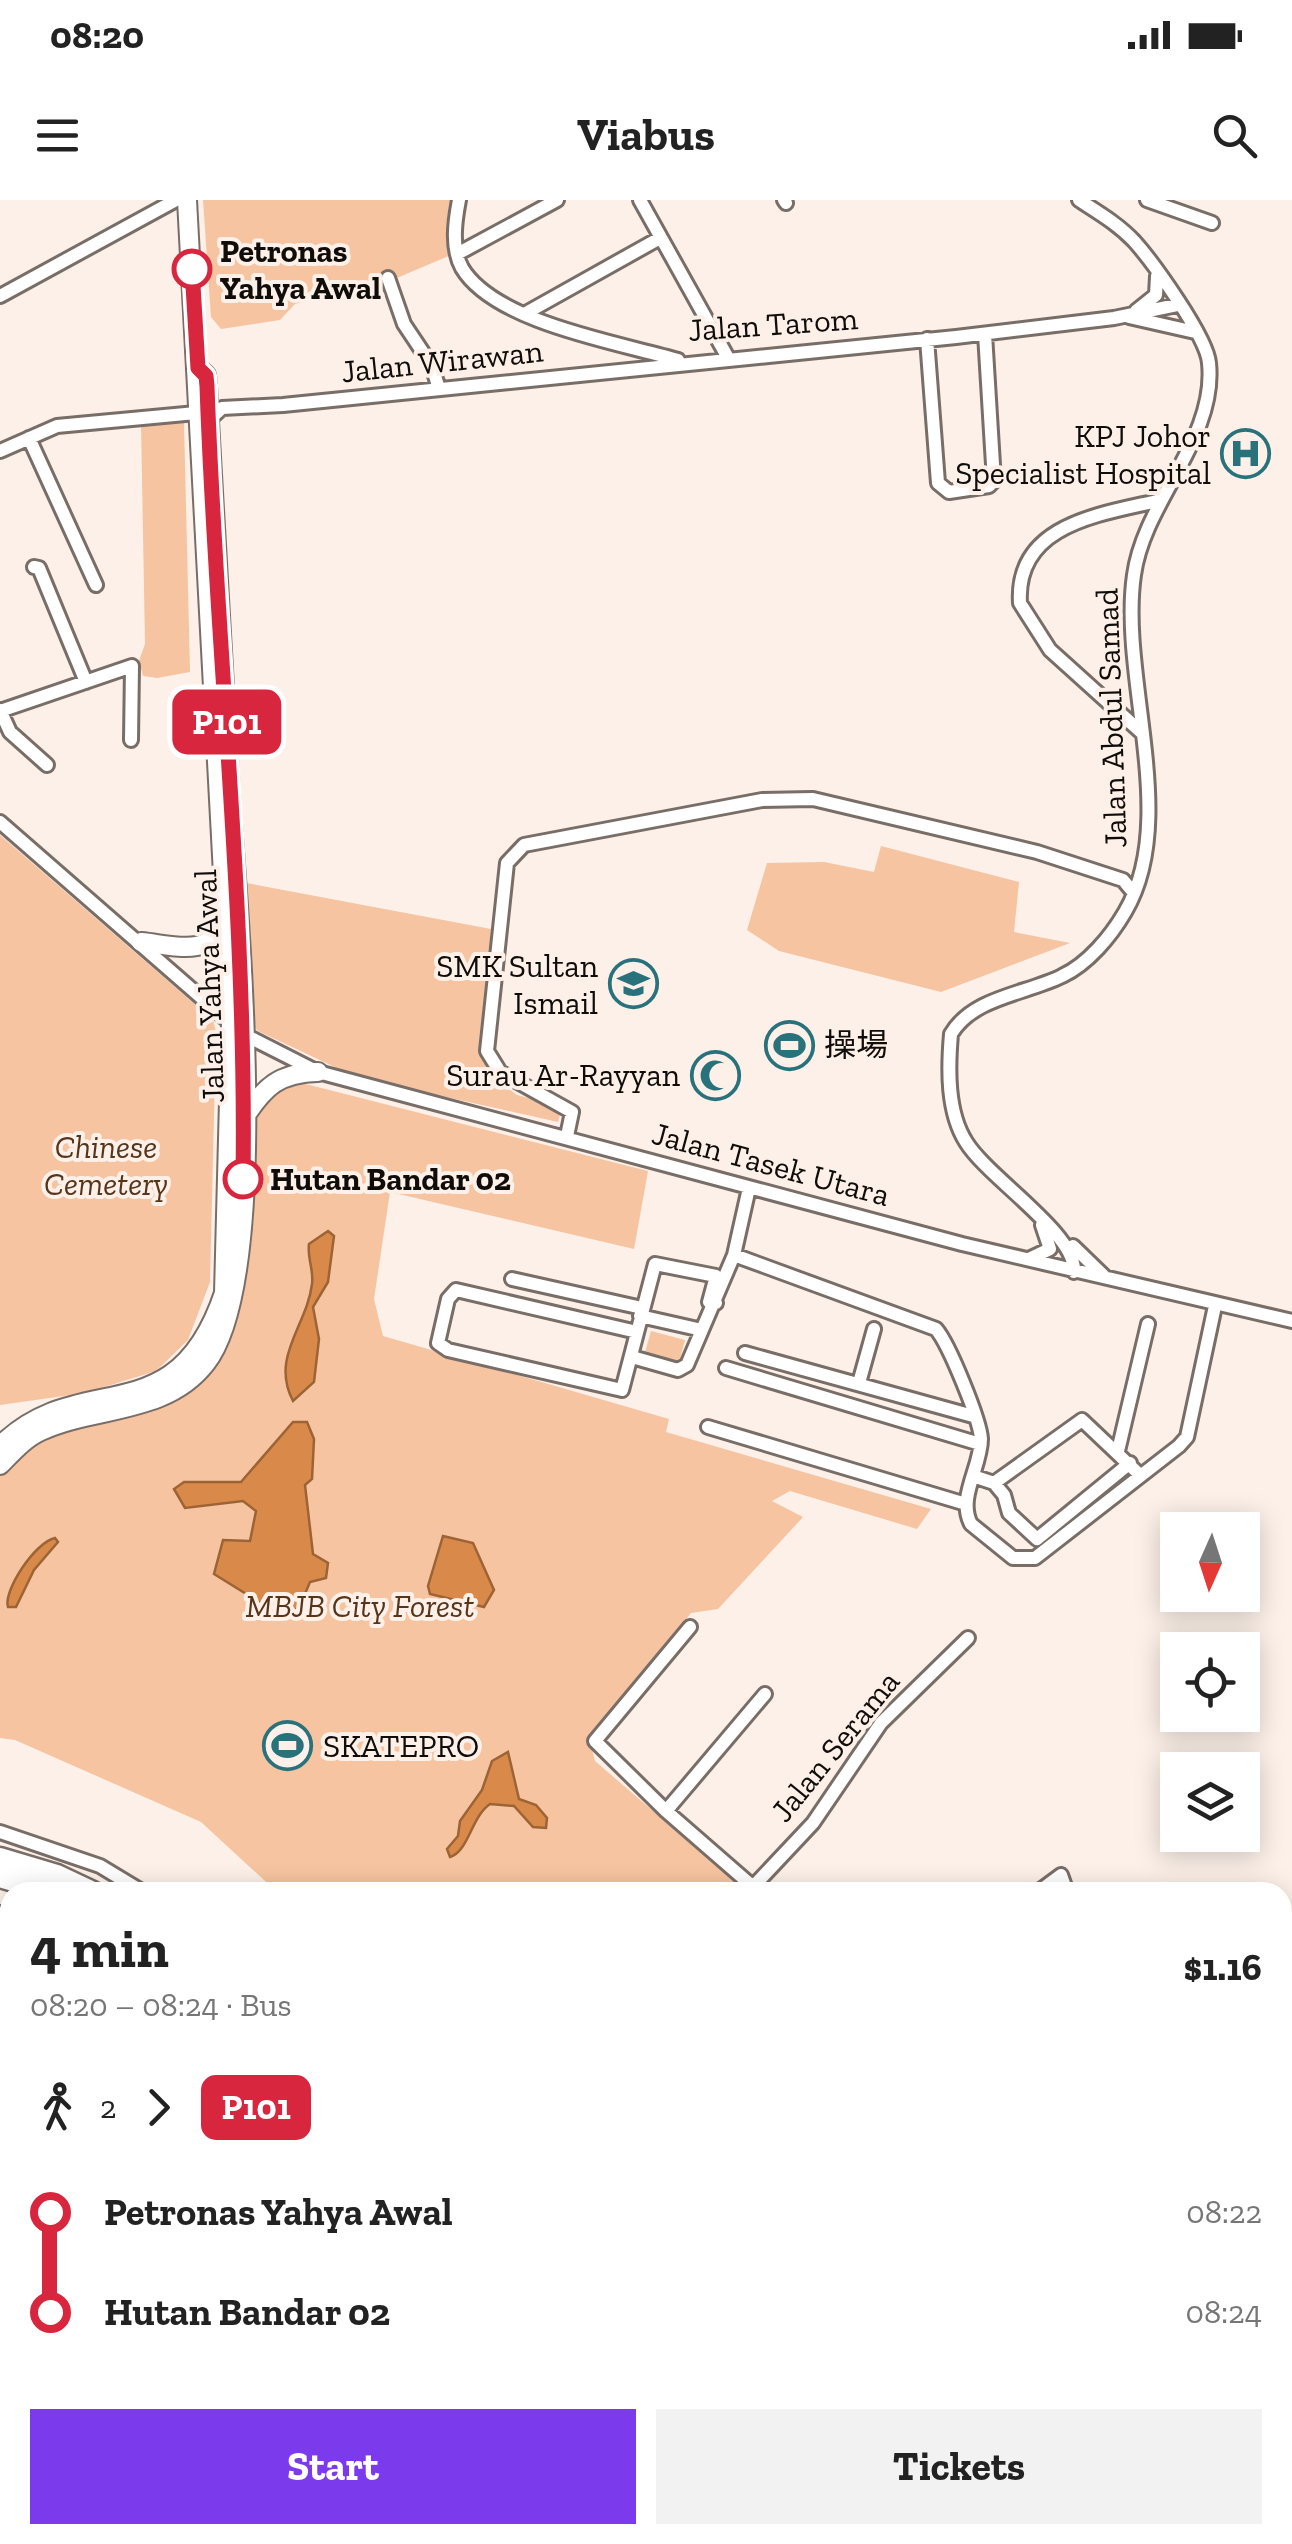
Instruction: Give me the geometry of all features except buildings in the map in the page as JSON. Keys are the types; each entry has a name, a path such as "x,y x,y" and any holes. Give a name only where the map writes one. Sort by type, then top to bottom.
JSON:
{"highway":[{"path":"0,1858 72,1882"}],"main road":[{"name":"Jalan Yahya Awal","path":"0,1465 39,1432 154,1400 192,1379 206,1364 233,1308 239,1265 244,1118 225,921 209,413 194,377 198,368 187,200"},
{"name":"Jalan Yahya Awal","path":"0,1446 34,1419 166,1379 191,1360 209,1334 224,1293 237,1029 209,413 206,376 198,368"},
{"path":"141,942 200,947 216,939 225,921"},
{"path":"244,1118 270,1082 293,1072 318,1072"}],"street":[{"path":"0,296 176,200"},
{"path":"457,254 459,200"},
{"path":"457,254 557,200"},
{"path":"640,200 728,358"},
{"name":"Jalan Abdul Samad","path":"1074,1272 1070,1252 1052,1229 997,1180 958,1126 950,1075 951,1034 972,1011 1066,975 1083,962 1113,930 1133,892 1146,836 1134,574 1160,500 1205,407 1210,366 1195,332 1137,244 1080,200"},
{"path":"1147,200 1212,222"},
{"path":"526,313 660,238"},
{"name":"Jalan Tarom","path":"457,254 475,282 526,313 560,328 684,362 985,334 1125,316 1178,305"},
{"path":"1125,316 1156,295 1157,275"},
{"path":"388,278 404,324 432,366 438,390"},
{"path":"1125,316 1195,332"},
{"path":"927,340 938,483 942,490 964,490 989,486 996,472 985,334"},
{"path":"641,350 646,366"},
{"name":"Jalan Wirawan","path":"0,451 80,422 209,413 684,362"},
{"path":"28,438 96,586"},
{"path":"1141,732 1050,650 1020,603 1020,594 1031,557 1048,535 1076,521 1160,500"},
{"path":"34,567 39,568 86,682"},
{"path":"47,764 10,732 0,710 133,667 131,740"},
{"path":"566,1136 572,1112 500,1072 487,1051 507,863 524,844 762,800 813,799 1036,852 1123,880 1133,892"},
{"name":"Jalan Tasek Utara","path":"0,822 237,1029 318,1072 432,1106 566,1136 1027,1260 1292,1322"},
{"path":"632,1357 681,1370 688,1365 734,1255 749,1188"},
{"path":"1027,1260 1046,1253 1050,1246 1038,1217"},
{"path":"1052,1229 1062,1233 1109,1281"},
{"path":"734,1255 936,1328 947,1342 982,1479 1004,1495 1009,1513 1037,1539 1187,1436 1215,1306"},
{"path":"636,1332 454,1291 448,1298 439,1346 622,1390 656,1264 716,1276 710,1302 716,1304"},
{"path":"512,1279 581,1294 702,1330"},
{"path":"575,1318 581,1294"},
{"path":"1118,1450 1148,1324"},
{"path":"859,1383 874,1329"},
{"path":"745,1352 967,1415"},
{"path":"726,1368 974,1443"},
{"path":"1082,1420 1135,1469 1035,1558 1013,1558 964,1527 966,1504 982,1479 1082,1420"},
{"path":"708,1428 966,1504"},
{"path":"690,1627 596,1739 742,1882"},
{"name":"Jalan Serama","path":"757,1882 813,1823 881,1723 968,1638"},
{"path":"666,1811 765,1694"},
{"path":"0,1832 100,1866 126,1882"}],"green space":[{"path":"203,200 457,200 451,255 378,286 295,304 280,320 221,329 211,317"},
{"path":"184,423 190,672 157,678 143,676 139,661 145,644 141,424"},
{"name":"Chinese Cemetery","path":"0,835 213,1020 216,1032 210,1282 188,1340 156,1371 85,1393 0,1405"},
{"path":"881,846 1019,882 1014,932 1070,943 941,992 779,951 747,930 767,863 824,862 874,872"},
{"path":"241,882 491,929 483,1036 489,1074 517,1095 562,1107 558,1122 356,1077 258,1031 248,1020"},
{"name":"MBJB City Forest","path":"290,1080 648,1171 634,1249 390,1192 374,1299 383,1336 669,1419 666,1432 931,1509 917,1529 790,1491 772,1501 803,1517 718,1609 691,1613 590,1741 595,1761 735,1882 266,1882 201,1822 15,1740 0,1738 0,1469 29,1443 217,1358 239,1295 251,1128 259,1096"},
{"path":"651,1331 685,1340 679,1362 645,1352"}],"shaded area":[{"path":"328,1231 334,1236 328,1282 313,1307 319,1339 314,1382 293,1401 286,1370 312,1284 309,1244"},
{"path":"293,1422 307,1422 314,1439 312,1479 305,1485 313,1554 328,1563 326,1578 310,1582 299,1608 280,1615 214,1574 223,1540 250,1541 256,1511 243,1501 185,1508 174,1489 184,1482 241,1482"},
{"path":"443,1536 473,1543 494,1590 484,1607 430,1594 428,1586"},
{"path":"55,1538 58,1542 34,1570 16,1607 8,1607 10,1590 22,1568 39,1548"},
{"path":"508,1752 519,1799 536,1805 547,1818 546,1828 533,1827 514,1806 490,1804 478,1817 462,1848 450,1857 447,1849 458,1836 460,1821 482,1790 492,1761"}],"bus line":[{"name":"P101","path":"192,269 198,368 206,376 207,386 238,879 244,987 243,1179"}],"place":[{"name":"Petronas Yahya Awal","path":"192,269"},
{"name":"KPJ Johor Specialist Hospital","path":"1246,454"},
{"name":"SMK Sultan Ismail","path":"633,984"},
{"name":"操場","path":"789,1045"},
{"name":"Surau Ar-Rayyan","path":"715,1075"},
{"name":"Hutan Bandar 02","path":"243,1179"},
{"name":"SKATEPRO","path":"288,1746"}]}
